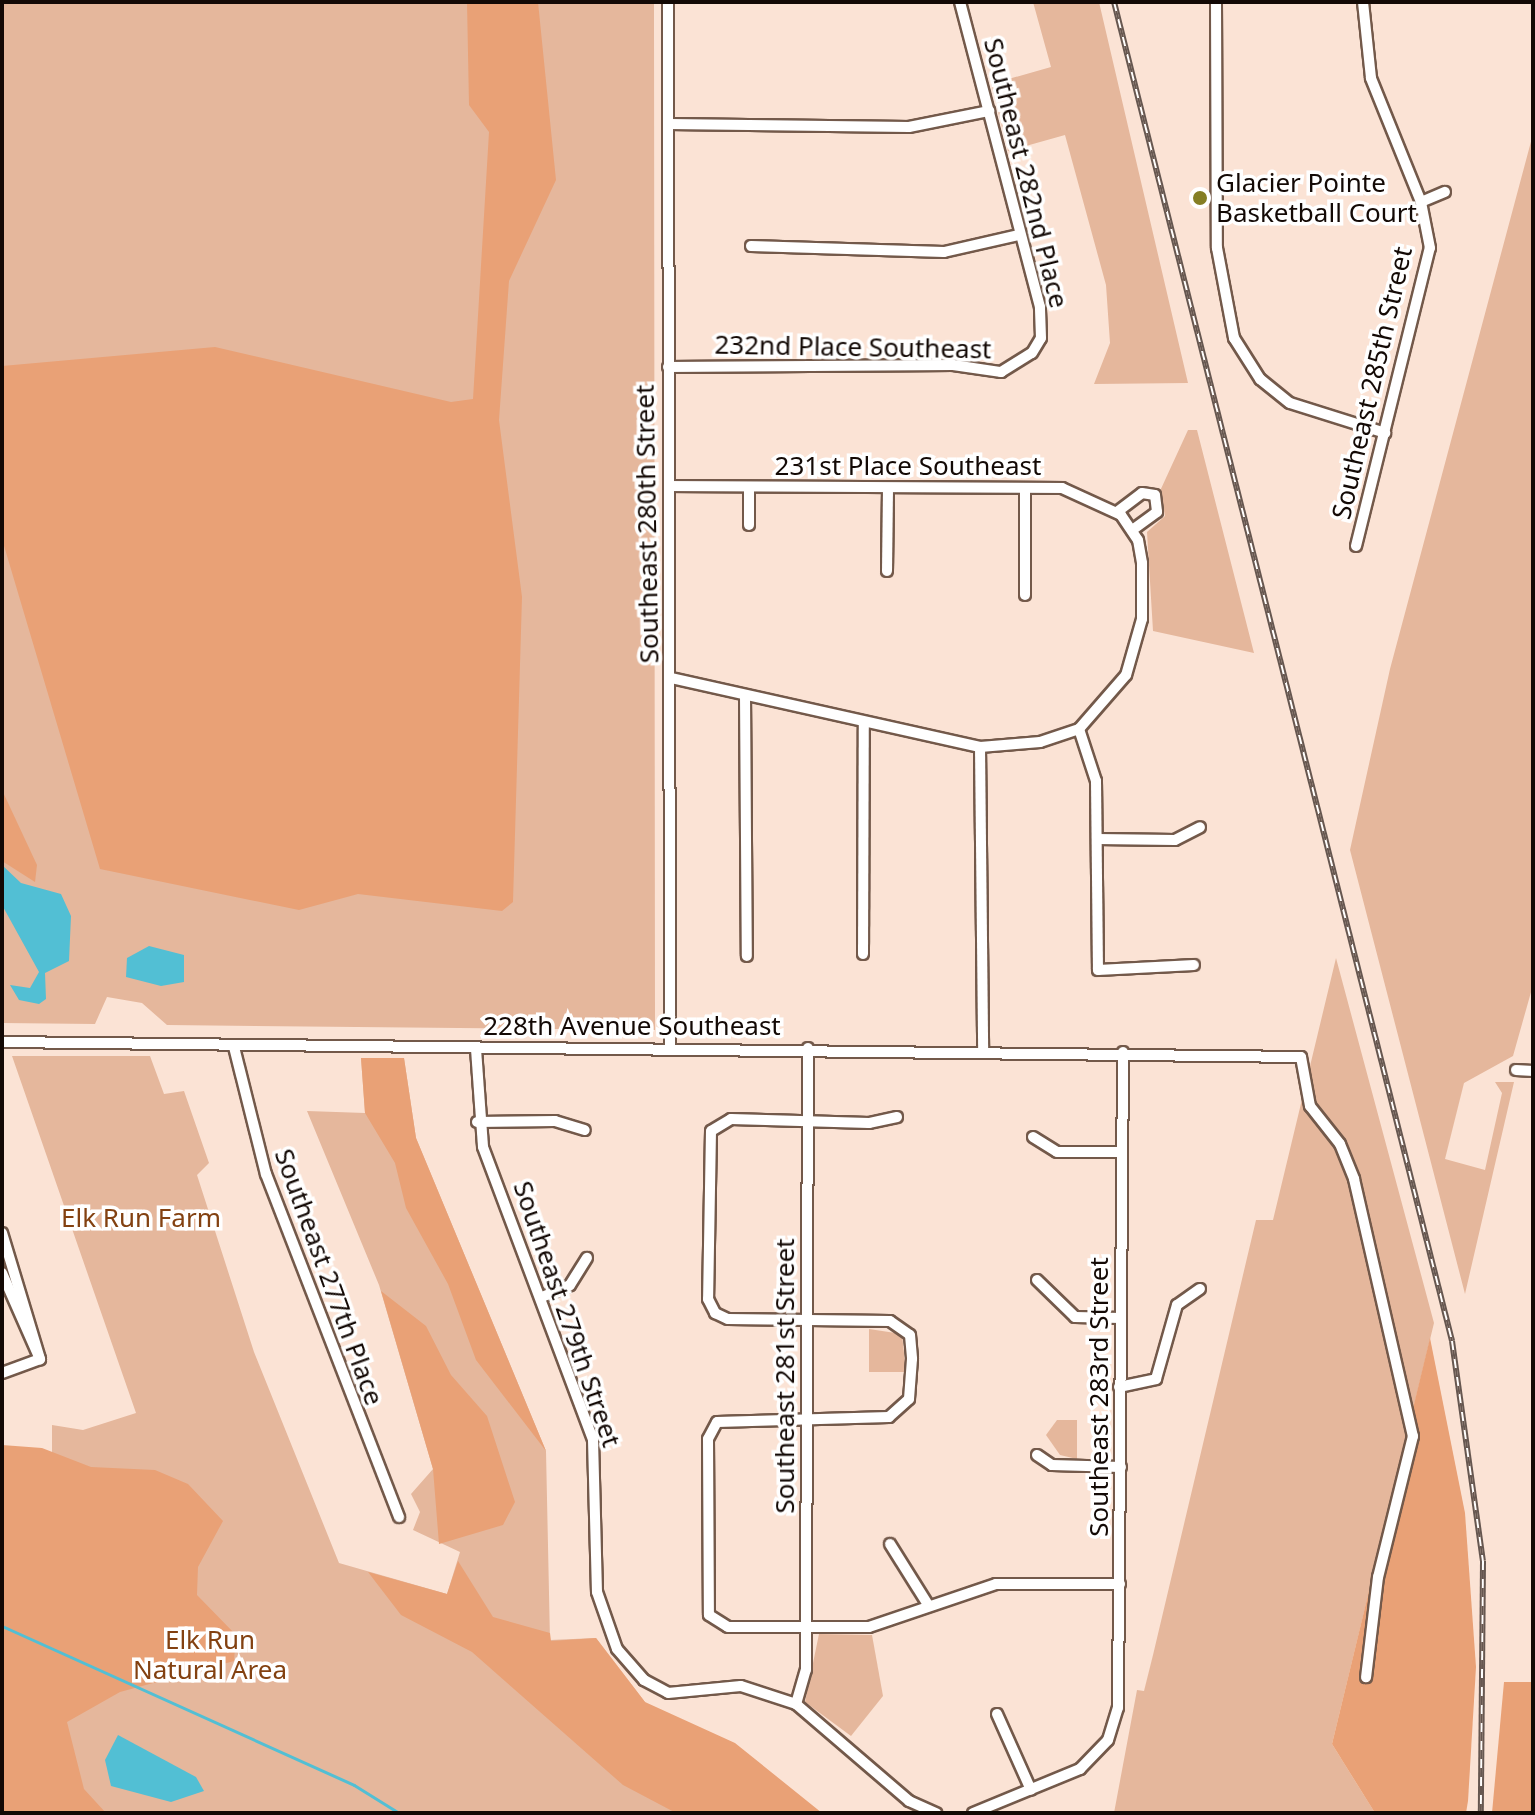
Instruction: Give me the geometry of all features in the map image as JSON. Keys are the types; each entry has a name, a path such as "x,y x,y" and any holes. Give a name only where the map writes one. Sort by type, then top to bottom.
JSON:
{"street":[{"name":"Southeast 280th Street","path":"668,2 670,1046"},
{"name":"Southeast 282nd Place","path":"960,2 1018,235 1042,317 1032,353"},
{"path":"1216,2 1221,285 1234,338 1274,392 1312,412 1385,433"},
{"name":"Southeast 285th Street","path":"1356,546 1430,248 1421,202 1371,78 1363,2"},
{"path":"669,124 909,127 989,111"},
{"path":"1421,202 1445,192"},
{"path":"751,246 944,252 1018,235"},
{"name":"232nd Place Southeast","path":"668,367 953,365 1001,372 1032,353"},
{"name":"231st Place Southeast","path":"670,486 1081,492 1117,512 1132,530"},
{"path":"749,487 749,525"},
{"path":"887,571 888,488"},
{"path":"1025,489 1025,595"},
{"path":"671,678 980,747 1040,742 1079,729 1110,699 1136,649 1142,563 1132,530 1157,512 1155,495 1142,493 1117,512"},
{"path":"745,695 747,956"},
{"path":"863,954 864,722"},
{"path":"1079,729 1096,781 1098,970 1194,965"},
{"path":"980,747 983,1050"},
{"path":"1097,839 1175,840 1200,827"},
{"name":"228th Avenue Southeast","path":"2,1044 476,1049 670,1046 1248,1052 1301,1057 1310,1106 1340,1144 1354,1179 1407,1396 1412,1457 1382,1557 1366,1677"},
{"name":"Southeast 277th Place","path":"234,1047 266,1174 399,1517"},
{"name":"Southeast 281st Street","path":"796,1704 806,1629 808,1048"},
{"name":"Southeast 279th Street","path":"476,1049 477,1122 596,1454 600,1610 617,1649 644,1680 668,1693 741,1686 796,1704"},
{"name":"Southeast 283rd Street","path":"1031,1790 1080,1769 1108,1740 1118,1708 1123,1052"},
{"path":"1516,1070 1533,1071"},
{"path":"897,1117 807,1118 717,1124 708,1137 708,1299 715,1313 807,1320 890,1321 906,1330 911,1392 904,1408 879,1419 807,1417 717,1422 708,1439 708,1608 715,1621 806,1629 869,1627 927,1603 1010,1582 1120,1584"},
{"path":"477,1122 555,1121 585,1130"},
{"path":"1033,1137 1057,1152 1122,1152"},
{"path":"2,1233 40,1359"},
{"path":"542,1297 570,1285 587,1258"},
{"path":"2,1273 40,1359"},
{"path":"1037,1280 1075,1317 1121,1318"},
{"path":"1119,1387 1156,1379 1177,1305 1200,1289"},
{"path":"2,1373 40,1359"},
{"path":"1037,1455 1052,1465 1121,1467"},
{"path":"890,1544 927,1603"},
{"path":"796,1704 909,1801 936,1813"},
{"path":"973,1813 1031,1790 997,1714"}],"green space":[{"path":"2,2 654,2 655,1030 167,1025 142,1003 107,997 95,1024 2,1023"},
{"path":"467,2 538,2 556,180 509,281 499,420 522,597 513,902 502,911 358,894 299,910 100,869 2,539 2,366 215,347 451,402 473,399 489,132 469,105"},
{"path":"1033,2 1099,2 1188,383 1094,384 1110,343 1106,285 1065,135 1008,151 991,84 1051,67"},
{"path":"1533,134 1533,985 1513,1056 1464,1083 1445,1159 1485,1170 1502,1093 1495,1082 1514,1082 1465,1294 1350,850 1390,669"},
{"path":"1188,430 1197,430 1254,653 1153,631 1147,532 1165,516 1160,491"},
{"path":"2,790 37,865 35,882 2,861"},
{"path":"1336,958 1434,1323 1332,1744 1375,1813 1114,1813 1137,1690 1144,1691 1256,1220 1273,1220"},
{"name":"Elk Run Natural Area","path":"12,1056 150,1056 164,1094 184,1091 209,1163 197,1175 254,1352 339,1563 447,1594 460,1552 413,1530 420,1512 411,1494 433,1469 379,1285 307,1111 365,1113 361,1058 404,1058 416,1138 546,1451 550,1640 596,1638 645,1702 702,1813 52,1813 52,1425 83,1430 136,1413"},
{"path":"361,1058 404,1058 416,1138 546,1451 476,1360 448,1284 406,1208 395,1163 365,1113"},
{"path":"381,1291 426,1326 451,1375 487,1416 515,1502 503,1525 439,1544 433,1469"},
{"path":"869,1329 902,1334 906,1372 869,1372"},
{"path":"1430,1338 1465,1513 1476,1667 1468,1801 1466,1813 1375,1813 1332,1744"},
{"path":"1057,1420 1077,1420 1077,1459 1060,1455 1046,1435"},
{"path":"2,1445 42,1448 91,1467 155,1470 188,1484 223,1521 198,1567 197,1595 236,1635 234,1661 120,1692 67,1722 84,1789 106,1813 2,1813"},
{"path":"458,1561 493,1617 550,1633 551,1641 596,1638 645,1702 735,1743 822,1813 676,1813 623,1785 472,1652 401,1615 368,1572 447,1594"},
{"path":"819,1634 872,1635 883,1696 851,1736 805,1702"},
{"path":"1504,1682 1533,1682 1533,1813 1492,1813"}],"water":[{"path":"2,865 21,883 61,894 71,916 69,961 45,973 46,999 39,1004 19,1000 10,985 30,988 39,972 2,905"},
{"path":"149,946 184,955 184,982 161,986 126,977 127,958"},
{"path":"118,1735 196,1777 204,1791 171,1802 111,1786 105,1760"}],"waterway":[{"path":"2,1626 354,1785 399,1813"}],"railway":[{"path":"1114,2 1452,1341 1483,1561 1481,1813"}],"place":[{"name":"Glacier Pointe Basketball Court","path":"1200,198"}],"park label":[{"name":"Elk Run Farm","path":"141,1218"}]}
